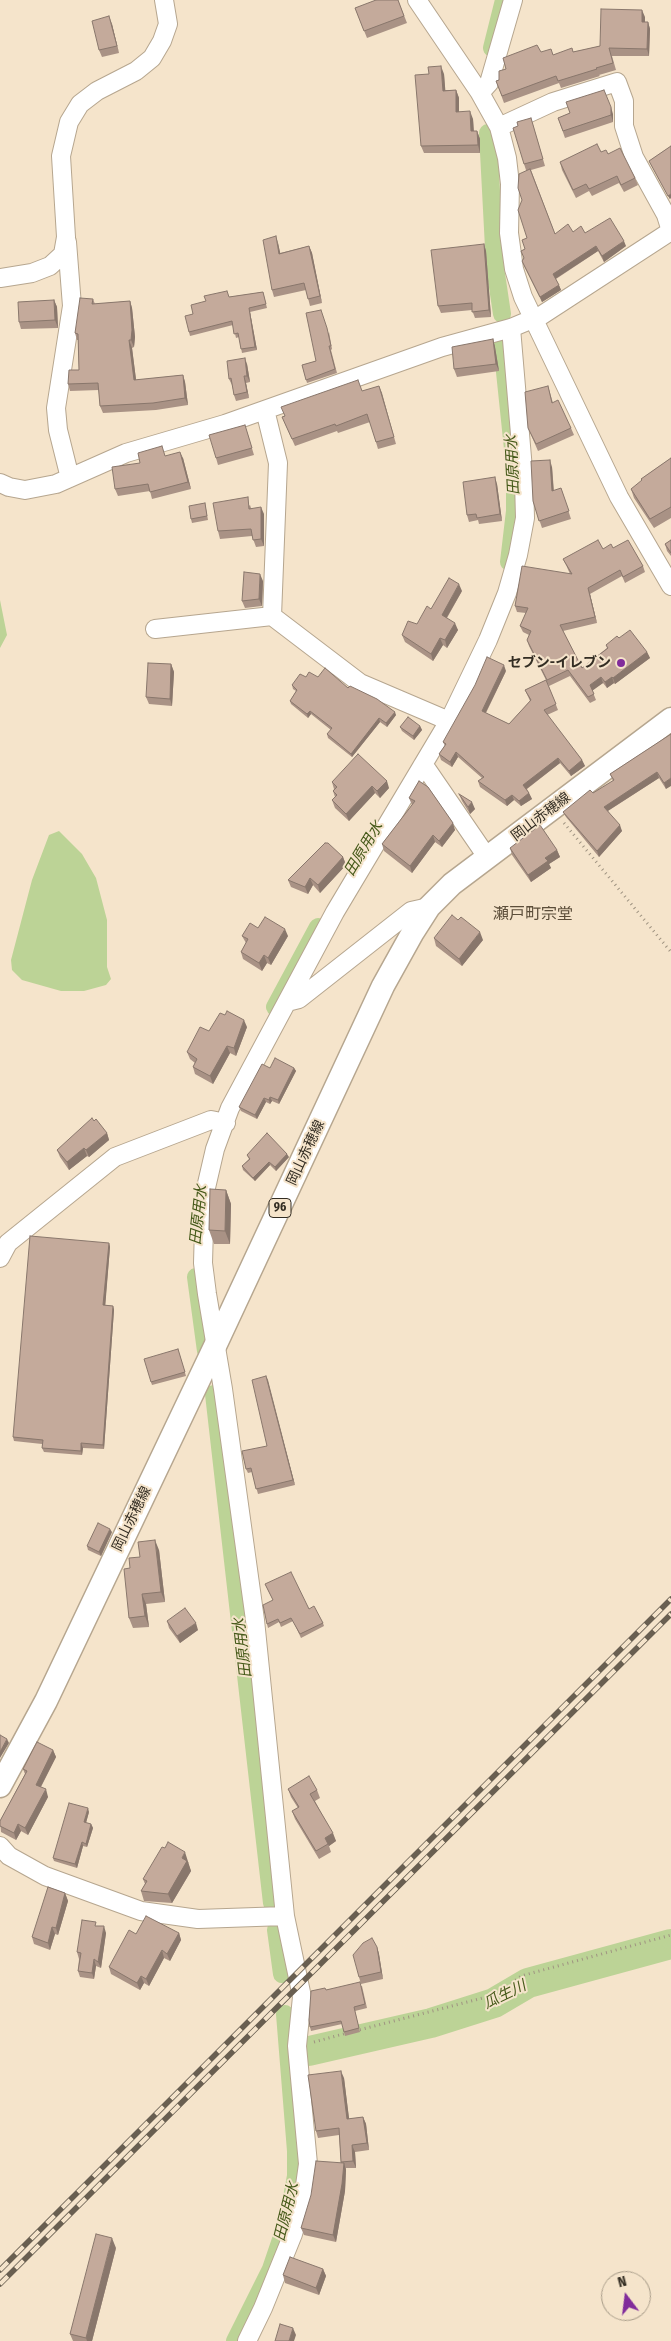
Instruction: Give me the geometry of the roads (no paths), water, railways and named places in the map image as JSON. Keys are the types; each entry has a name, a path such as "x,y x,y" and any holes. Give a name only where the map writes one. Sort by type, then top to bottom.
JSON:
{"main road":[{"name":"岡山赤穂線","path":"0,1786 46,1701 216,1344 383,986 413,932 429,907 452,884 671,719"}],"street":[{"path":"70,478 58,430 56,408 72,306 61,156 69,122 80,104 97,91 136,71 152,58 162,41 168,24 164,0"},
{"path":"417,0 480,93 499,127 507,158 510,184 510,233 514,269 532,320 619,497 671,586"},
{"path":"480,93 490,84 513,0"},
{"path":"0,483 9,488 25,490 56,484 126,453 265,410 442,347 512,328 532,320 671,231 666,214 634,157 624,126 624,101 618,82 553,102 499,127"},
{"path":"0,278 32,274 50,266 63,254 66,237"},
{"path":"247,2341 263,2308 289,2243 302,2200 308,2164 297,2046 302,1997 285,1916 255,1620 203,1263 205,1192 220,1121 230,1108 335,912 422,766 444,718 488,640 507,593 518,555 524,518 524,481 512,328"},
{"path":"265,410 278,462 272,616"},
{"path":"155,629 272,616 360,683 444,718"},
{"path":"422,766 428,771 487,857"},
{"path":"287,1002 299,999 411,911 429,907"},
{"path":"0,1258 8,1243 115,1157 220,1121"},
{"path":"0,1846 9,1856 45,1876 141,1911 198,1919 285,1916"}],"waterway":[{"name":"田原用水","path":"492,48 504,0"},
{"name":"田原用水","path":"488,133 495,267 502,314"},
{"name":"田原用水","path":"502,343 515,468 515,511 509,562"},
{"name":"田原用水","path":"275,1007 318,927"},
{"name":"田原用水","path":"196,1277 206,1351"},
{"name":"田原用水","path":"214,1394 272,1903"},
{"name":"田原用水","path":"276,1930 282,1974"},
{"name":"瓜生川","path":"309,2051 431,2023 494,2003 528,1983 671,1944"},
{"name":"田原用水","path":"235,2341 271,2269 288,2219 296,2176 296,2151 285,2014"}],"railway":[{"path":"0,2270 671,1599"},
{"path":"0,2284 671,1614"}],"place":[{"name":"セブン-イレブン","path":"621,663"}],"district":[{"name":"瀬戸町宗堂","path":"533,915"}]}
